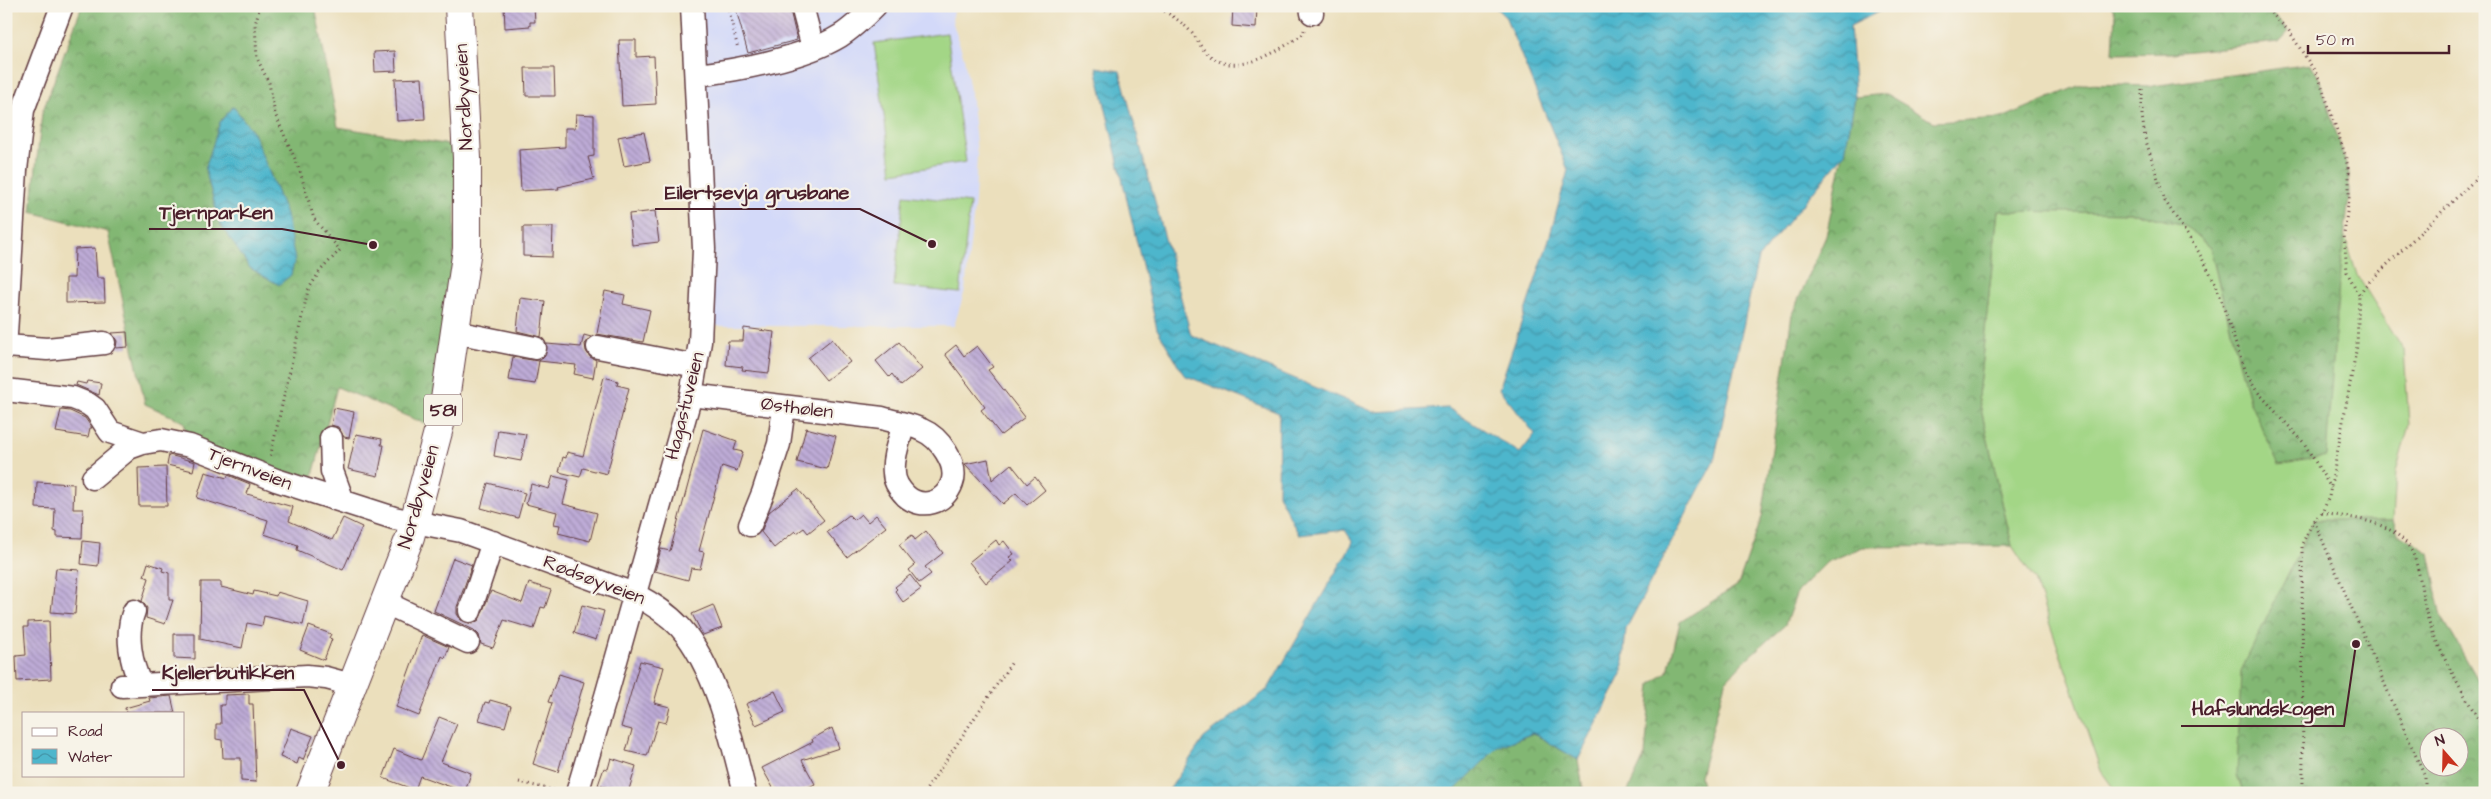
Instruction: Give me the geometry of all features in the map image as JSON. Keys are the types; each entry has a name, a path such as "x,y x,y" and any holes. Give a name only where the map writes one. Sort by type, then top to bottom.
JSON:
{"main road":[{"name":"Nordbyveien","path":"310,793 415,522 442,413 467,249 467,158 459,6"}],"street":[{"path":"6,334 16,170 15,108 62,6"},
{"name":"Hagastuveien","path":"577,793 690,395 702,326 704,249 692,6"},
{"path":"802,6 813,48"},
{"path":"696,75 742,69 813,48 851,29 874,6"},
{"path":"455,332 535,348"},
{"path":"6,346 47,349 104,343"},
{"path":"598,347 696,366"},
{"path":"6,390 73,398 88,404 94,409 110,432 143,443"},
{"name":"Østhølen","path":"690,395 882,418 904,424"},
{"path":"750,525 779,444 784,407"},
{"path":"331,438 331,466 343,501"},
{"name":"Tjernveien","path":"93,478 129,448 161,440 190,446 276,480 415,522"},
{"name":"Rødsøyveien","path":"415,522 453,529 493,542 634,594 668,615 684,632 696,650 713,686 732,744 744,793"},
{"path":"470,611 493,542"},
{"path":"384,602 468,642"},
{"path":"134,611 131,624 131,655 134,669 131,686 308,676 326,678 352,685"}],"path":[{"path":"260,6 255,25 257,58 268,82 275,114 299,168 314,219 340,250 320,271 308,290 269,461 276,480"},
{"path":"728,6 742,69"},
{"path":"1156,6 1190,31 1207,54 1220,63 1237,65 1277,52 1302,34 1311,10"},
{"path":"2264,6 2289,31 2319,78 2345,154 2349,173 2349,198 2344,234 2347,272 2359,296"},
{"path":"2142,89 2145,138 2165,201 2198,251 2216,284 2244,369 2256,390 2304,444 2331,489"},
{"path":"2303,793 2302,544 2314,520 2322,513 2331,489 2357,346 2359,296 2364,287 2485,170"},
{"path":"2322,513 2373,522 2389,529 2406,543 2413,556 2428,619 2454,676 2485,731"},
{"path":"2314,520 2425,777 2424,793"},
{"path":"924,793 1012,662"},
{"path":"519,782 563,793"}],"shaded area":[{"path":"692,6 955,6 952,20 964,58 972,101 977,155 975,200 965,290 954,326 702,326"}],"green space":[{"path":"82,6 315,6 338,127 457,146 454,262 433,427 337,387 309,490 190,446 184,422 145,404 108,232 31,212 42,113","holes":["233,107 255,138 220,122"]},
{"path":"2111,6 2234,6 2252,15 2270,11 2289,31 2279,42 2172,53 2113,54 2115,12"},
{"path":"947,33 966,162 892,173 874,43"},
{"path":"2311,64 2319,78 2349,173 2349,198 2340,269 2326,456 2279,465 2249,400 2210,248 2185,225 2136,213 1998,211 1978,396 2012,546 1863,547 1827,562 1797,592 1785,625 1744,661 1725,682 1700,776 1703,793 1627,793 1645,755 1651,684 1668,671 1680,622 1738,585 1762,517 1792,314 1826,236 1855,97 1886,94 1934,122 2002,118 2083,84 2152,86"},
{"path":"904,195 970,203 960,293 894,286"},
{"path":"1998,210 2136,213 2185,225 2210,248 2249,400 2340,269 2344,234 2357,275 2404,350 2409,425 2396,472 2393,520 2314,521 2302,544 2237,775 2244,793 2117,793 2101,771 2034,579 2012,546 1978,396"},
{"path":"2314,520 2393,520 2398,533 2429,553 2442,617 2485,692 2485,793 2244,793 2237,775 2241,671"},
{"path":"1533,733 1578,760 1584,793 1452,793 1498,747"}],"water":[{"path":"1494,6 1890,6 1850,26 1855,97 1845,153 1758,258 1714,461 1626,629 1622,674 1578,760 1533,733 1498,747 1452,793 1167,793 1204,738 1268,689 1353,542 1345,530 1299,535 1278,494 1279,413 1184,375 1157,329 1096,67 1120,71 1191,335 1374,412 1448,408 1520,453 1535,434 1499,389 1547,246 1568,170 1506,18"},
{"path":"233,106 253,132 286,214 295,259 291,275 279,285 250,268 220,224 205,169 220,122"}],"building":[{"path":"504,6 534,6 535,22 530,22 530,26 505,28"},
{"path":"735,6 789,6 797,40 748,53"},
{"path":"1233,6 1257,6 1256,28 1232,26"},
{"path":"619,40 636,40 636,57 654,56 656,104 622,106"},
{"path":"395,51 396,71 375,72 374,52"},
{"path":"525,68 554,68 555,96 526,96"},
{"path":"422,78 425,119 397,121 395,79"},
{"path":"576,114 594,115 594,156 588,157 594,179 558,187 559,189 521,191 519,150 565,147 565,128 575,128"},
{"path":"644,132 650,161 624,166 618,137"},
{"path":"655,211 659,242 632,245 629,214"},
{"path":"523,227 553,227 552,257 523,256"},
{"path":"95,248 97,278 104,278 105,302 66,303 66,278 74,278 75,249"},
{"path":"605,291 625,295 623,304 650,310 643,342 597,334"},
{"path":"520,298 545,301 541,337 517,331"},
{"path":"744,328 774,332 769,373 742,370 743,367 726,365 728,341 743,341"},
{"path":"127,332 128,347 116,348 117,341 112,333"},
{"path":"584,335 591,337 585,344 586,351 590,357 596,360 593,378 574,374 576,365 539,361 545,356 547,344 581,347"},
{"path":"832,339 850,362 826,380 808,358"},
{"path":"899,342 922,369 901,386 892,374 889,377 876,361"},
{"path":"956,345 964,356 977,346 993,367 988,370 1025,417 1001,435 981,410 985,407 945,354"},
{"path":"513,357 539,361 535,384 509,380"},
{"path":"604,377 618,381 617,385 629,388 607,474 583,468 580,477 559,472 563,457 566,458 567,452 583,456"},
{"path":"87,381 101,383 99,395 76,385 77,382 86,384"},
{"path":"334,408 354,412 349,438 344,437 338,427 331,425"},
{"path":"61,410 70,411 85,418 92,428 90,428 88,437 56,432"},
{"path":"806,428 836,436 827,469 797,462"},
{"path":"703,429 737,441 734,450 743,452 737,471 722,466 699,551 704,552 700,569 691,568 688,580 655,571 661,549 670,551"},
{"path":"498,430 526,434 521,461 494,456"},
{"path":"356,434 382,439 381,445 384,445 378,476 348,469"},
{"path":"169,455 195,462 193,471 167,465"},
{"path":"988,459 992,480 1011,464 1027,484 1035,477 1045,490 1027,505 1016,493 1003,504 965,464"},
{"path":"166,467 167,506 139,506 138,468"},
{"path":"205,472 227,478 228,475 250,484 247,494 293,507 289,521 332,540 343,518 362,527 343,570 297,550 298,545 264,534 268,520 197,498"},
{"path":"553,476 569,480 563,504 597,513 590,541 558,533 560,525 554,524 557,512 526,504 531,484 549,489"},
{"path":"37,482 74,484 73,509 83,509 82,538 57,537 57,532 54,531 55,509 36,508"},
{"path":"488,483 525,493 518,518 481,508"},
{"path":"798,489 824,520 808,533 804,528 797,533 795,531 774,548 761,532 769,512"},
{"path":"861,514 868,522 876,515 886,527 847,557 827,532 849,515 854,520"},
{"path":"926,531 943,553 925,567 931,574 919,583 909,570 915,565 899,545 912,535 915,540"},
{"path":"996,540 999,545 1004,541 1014,554 1009,557 1013,561 986,583 969,562"},
{"path":"83,541 100,543 98,566 81,564"},
{"path":"453,558 472,565 457,607 457,614 461,620 472,624 479,620 491,591 522,603 529,583 551,590 545,608 541,607 534,629 504,620 493,648 481,644 479,635 474,630 434,611"},
{"path":"148,563 163,568 162,571 169,573 169,600 173,600 165,624 146,618 147,608 142,601 149,578 144,576"},
{"path":"56,568 79,570 75,614 51,612"},
{"path":"910,575 921,589 903,602 895,591 897,589 895,587"},
{"path":"201,582 221,582 221,587 253,595 254,591 276,596 277,592 308,601 303,625 264,616 262,626 247,623 242,648 200,639"},
{"path":"582,605 604,611 596,640 574,633"},
{"path":"713,605 722,628 703,635 692,614"},
{"path":"49,621 51,679 17,681 16,656 26,655 24,627 28,627 28,622"},
{"path":"309,626 331,634 329,638 332,639 324,660 300,650"},
{"path":"174,634 195,634 195,659 174,658"},
{"path":"422,635 449,647 445,658 442,656 419,716 396,707"},
{"path":"640,661 664,667 654,703 670,707 666,723 658,721 647,756 626,751 632,730 621,727"},
{"path":"559,674 584,682 558,772 533,764 552,703 548,702"},
{"path":"775,691 785,712 756,725 746,704"},
{"path":"249,694 249,704 253,704 256,782 241,781 241,758 223,758 222,740 216,739 216,724 221,724 220,705 225,705 225,695"},
{"path":"171,696 175,712 126,712 125,708 150,701 149,698"},
{"path":"490,700 511,706 505,727 479,720 485,702 489,703"},
{"path":"439,717 457,724 441,762 471,773 465,792 420,776 415,790 383,778 394,749 421,760"},
{"path":"291,728 313,736 303,760 299,758 297,764 280,757"},
{"path":"832,728 839,748 802,760 815,784 797,793 776,793 762,768 813,742 812,739"},
{"path":"611,758 636,766 628,793 598,785 604,768 608,769"}],"place":[{"name":"Eilertsevja grusbane","path":"932,244"},
{"name":"Tjernparken","path":"373,245"},
{"name":"Hafslundskogen","path":"2356,644"},
{"name":"Kjellerbutikken","path":"341,765"}]}
